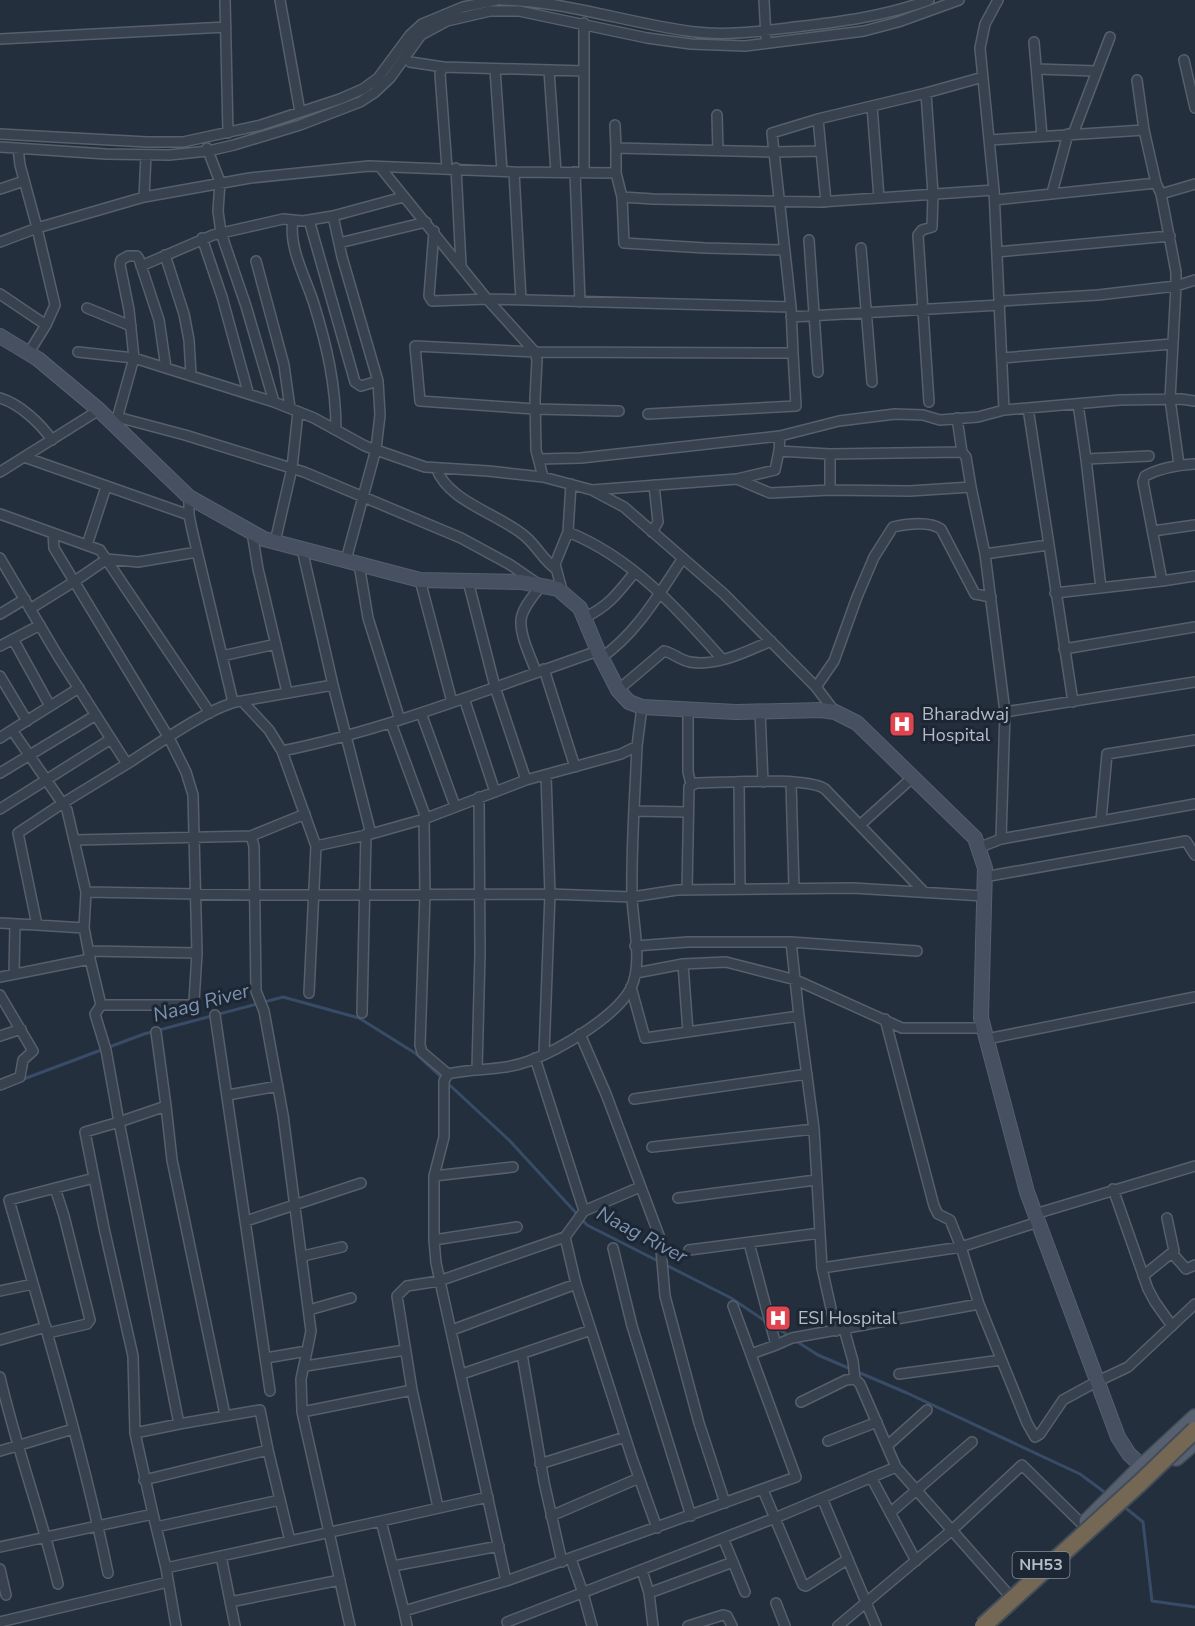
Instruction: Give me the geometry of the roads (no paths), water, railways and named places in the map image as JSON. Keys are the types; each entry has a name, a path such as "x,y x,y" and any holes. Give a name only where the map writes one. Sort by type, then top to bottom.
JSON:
{"highway":[{"path":"983,1626 1195,1430"}],"main road":[{"name":"NH53","path":"1124,1496 1141,1467 1195,1418"},
{"name":"NH53","path":"992,1626 1124,1496 1154,1477 1195,1442"},
{"name":"NH53","path":"974,1626 1083,1525 1111,1508"}],"street":[{"path":"225,0 228,133"},
{"path":"280,0 300,112"},
{"path":"0,134 183,142 228,133 300,112 363,89 378,78 410,35 422,24 463,7 496,0"},
{"path":"502,0 570,3 656,26 697,33 765,31 875,15 928,0"},
{"path":"764,0 766,43"},
{"path":"0,147 146,155 208,151 300,125 360,102 390,78 421,35 447,21 502,10 519,10 647,38 691,44 745,46 864,31 898,22 959,0"},
{"path":"998,0 985,24 980,48 995,200 1004,410"},
{"path":"580,302 579,172 584,23"},
{"path":"0,39 226,27"},
{"path":"1052,193 1070,134 1110,37"},
{"path":"1034,42 1042,136"},
{"path":"1184,60 1195,108"},
{"path":"410,62 443,67 584,71"},
{"path":"443,67 440,74 461,265"},
{"path":"495,69 502,171"},
{"path":"1037,69 1096,71"},
{"path":"549,70 556,172"},
{"path":"648,414 796,406 791,312 772,133 983,77"},
{"path":"1137,80 1144,130 1156,183 1161,194 1176,272 1170,399 1179,465"},
{"path":"926,93 933,194 932,227 922,230 918,235 929,402"},
{"path":"872,106 879,198"},
{"path":"717,115 718,151"},
{"path":"818,119 826,202"},
{"path":"615,125 616,173 622,197 624,243 784,250"},
{"path":"989,140 1144,130"},
{"path":"202,139 220,182 218,212 221,233 246,306 274,402"},
{"path":"18,148 55,305 28,354"},
{"path":"616,148 821,151"},
{"path":"144,197 146,155"},
{"path":"380,166 487,299 535,352 537,360 536,450 543,477"},
{"path":"0,242 37,228 144,197 220,182 380,166 514,172 616,173"},
{"path":"514,172 521,300"},
{"path":"0,189 24,180"},
{"path":"995,200 1156,183"},
{"path":"1161,194 1195,184"},
{"path":"622,197 826,202 994,190"},
{"path":"141,266 202,238 284,219 309,220 333,216 403,197"},
{"path":"333,216 378,381 380,415 376,449 362,497 353,562 395,721 425,818 420,1045 423,1052 446,1077 444,1137 434,1176 436,1263 506,1581"},
{"path":"293,220 293,242 332,368 336,430"},
{"path":"309,220 355,382 361,386 378,381"},
{"path":"339,243 426,222"},
{"path":"434,231 430,299 435,301 487,299 580,302 791,312 814,316 1098,296 1176,286 1195,280"},
{"path":"998,252 1170,236"},
{"path":"202,238 222,297 248,392"},
{"path":"809,240 818,372"},
{"path":"861,248 872,382"},
{"path":"165,255 184,314 189,340 191,375"},
{"path":"116,422 134,358 121,260 128,256 137,256 141,266 159,320 166,368"},
{"path":"256,261 294,410 292,468 275,542"},
{"path":"0,294 46,325"},
{"path":"87,308 131,326"},
{"path":"0,336 28,354 116,422 189,497 264,539 420,580 521,582 558,589 580,609 618,690 630,702 642,707 835,712 856,723 975,838 985,868 981,1018 1027,1192 1118,1437 1129,1454 1154,1477"},
{"path":"1002,358 1172,344"},
{"path":"619,411 535,409 420,401 415,346 535,352 793,353"},
{"path":"78,352 134,358 248,392 294,410 365,446 425,467 543,477 592,490 624,507 724,594 816,687 835,712"},
{"path":"0,398 23,410 52,440"},
{"path":"538,459 580,458 780,436 839,421 895,414 923,415 940,420 978,417 1004,410 1078,404 1170,399 1195,401"},
{"path":"1078,404 1101,588"},
{"path":"1028,408 1073,702"},
{"path":"0,472 99,410"},
{"path":"957,418 962,453 966,457 985,554 1005,712 1001,839"},
{"path":"116,422 292,468 461,538 509,564 541,586"},
{"path":"592,490 737,479 775,470 780,436"},
{"path":"779,451 830,454 962,453"},
{"path":"830,454 830,490"},
{"path":"1086,459 1149,456"},
{"path":"24,457 189,515"},
{"path":"1162,581 1143,482 1145,476 1179,465 1195,464"},
{"path":"436,468 439,477 449,489 520,532 555,569 563,594"},
{"path":"737,479 770,492 910,491 971,487"},
{"path":"555,569 568,532 571,484"},
{"path":"652,532 658,522 654,485"},
{"path":"87,545 106,487"},
{"path":"189,497 189,515 197,552 222,656 238,702 269,730 282,751 316,846 309,993"},
{"path":"0,514 100,550 210,713"},
{"path":"816,687 834,661 874,557 893,527 923,524 937,526 950,542 975,594 991,597"},
{"path":"1154,531 1195,525"},
{"path":"252,532 258,569 287,692"},
{"path":"568,532 585,539 635,572 660,592 722,659"},
{"path":"53,533 54,548 169,738 194,795 195,998 192,1004 101,1005"},
{"path":"985,554 1048,545"},
{"path":"302,549 369,834 362,1013"},
{"path":"30,609 107,559 138,562 197,552"},
{"path":"0,558 127,764"},
{"path":"282,751 346,737 540,671 600,655 618,646 631,633 682,558"},
{"path":"584,618 610,603 635,572"},
{"path":"0,580 9,574"},
{"path":"1055,593 1195,576"},
{"path":"420,580 452,702"},
{"path":"468,581 495,687 526,780"},
{"path":"541,586 528,604 521,620 523,633 540,671 575,767"},
{"path":"0,614 25,599"},
{"path":"0,646 40,625"},
{"path":"1064,649 1195,627"},
{"path":"13,639 50,706"},
{"path":"618,690 664,651 691,662 722,659 771,641"},
{"path":"222,656 276,644"},
{"path":"0,676 27,721"},
{"path":"1005,712 1195,682"},
{"path":"37,925 18,833 210,713 238,702 333,685"},
{"path":"0,738 79,688"},
{"path":"464,698 495,792"},
{"path":"446,1077 462,1071 496,1070 539,1056 570,1042 621,1002 631,987 636,973 632,897 637,746 642,707"},
{"path":"687,890 687,812 688,790 691,784 688,772 688,709"},
{"path":"760,711 763,782"},
{"path":"421,713 455,806"},
{"path":"0,773 96,715"},
{"path":"12,730 68,810 86,892 84,928 101,1005 95,1014 106,1050 179,1424"},
{"path":"0,808 111,738"},
{"path":"1101,820 1107,754 1195,740"},
{"path":"316,846 425,818 526,780 621,754 637,746"},
{"path":"546,775 550,894 539,1056 583,1213"},
{"path":"860,825 913,777"},
{"path":"691,784 791,782 819,785 924,892"},
{"path":"791,782 794,888"},
{"path":"739,783 740,889"},
{"path":"477,1070 479,797"},
{"path":"978,848 1001,839 1195,804"},
{"path":"635,811 687,812"},
{"path":"75,840 251,836 305,814"},
{"path":"251,836 254,846 257,996 264,1011 278,1086 303,1256 311,1331 301,1379 302,1412 350,1626"},
{"path":"984,876 1186,841 1195,855"},
{"path":"86,892 254,895 550,894 632,897 687,890 854,888 984,896"},
{"path":"0,923 84,928"},
{"path":"14,973 15,924"},
{"path":"635,946 688,942 791,942 917,951"},
{"path":"791,942 814,1130 822,1268 840,1330 853,1360 855,1376 878,1422 896,1467 1009,1595"},
{"path":"0,977 90,955 196,953"},
{"path":"636,973 683,964 726,962 796,980 902,1028 986,1033 1195,997"},
{"path":"683,964 688,1032"},
{"path":"631,987 645,1038 799,1016"},
{"path":"0,995 32,1049 32,1053 23,1060 20,1077 0,1085"},
{"path":"215,1015 270,1391"},
{"path":"885,1019 934,1206 938,1214 950,1220 979,1304 1027,1423 1035,1437 1040,1434 1063,1400 1128,1367 1195,1304"},
{"path":"0,1036 21,1029"},
{"path":"156,1032 172,1160 225,1415"},
{"path":"580,1034 606,1094 660,1238 664,1296 699,1424 725,1503"},
{"path":"634,1099 807,1074"},
{"path":"228,1095 278,1086"},
{"path":"166,1106 85,1132 133,1356 135,1433 166,1568 173,1625"},
{"path":"652,1147 814,1130"},
{"path":"822,1268 961,1247 1113,1189 1195,1166"},
{"path":"434,1176 513,1167"},
{"path":"94,1178 4,1201 47,1330 108,1573"},
{"path":"678,1198 816,1180"},
{"path":"246,1221 361,1183"},
{"path":"438,1507 412,1390 397,1296 407,1286 439,1281 566,1234 583,1213 640,1186"},
{"path":"0,1340 87,1324 90,1320 55,1188"},
{"path":"1113,1189 1143,1276 1155,1302 1172,1326"},
{"path":"1143,1276 1172,1253 1174,1248 1167,1218"},
{"path":"434,1240 517,1227"},
{"path":"689,1250 820,1233"},
{"path":"566,1234 576,1284 657,1528"},
{"path":"749,1243 776,1345"},
{"path":"303,1256 342,1247"},
{"path":"613,1248 632,1326 691,1516"},
{"path":"1172,1253 1186,1269 1195,1265"},
{"path":"0,1291 33,1284"},
{"path":"452,1330 576,1284"},
{"path":"309,1310 351,1298"},
{"path":"751,1354 792,1338 979,1304"},
{"path":"404,1611 506,1581 796,1478 733,1306"},
{"path":"462,1374 591,1330"},
{"path":"266,1358 307,1358 405,1350"},
{"path":"522,1354 551,1516 566,1560 583,1593 592,1626"},
{"path":"899,1374 1001,1360"},
{"path":"801,1402 855,1376"},
{"path":"0,1377 2,1394 58,1584"},
{"path":"302,1412 412,1390"},
{"path":"135,1433 261,1410 268,1450 290,1541"},
{"path":"887,1446 927,1410"},
{"path":"828,1441 878,1422"},
{"path":"0,1451 18,1450 73,1430"},
{"path":"540,1464 625,1437"},
{"path":"890,1513 972,1443"},
{"path":"144,1480 268,1450"},
{"path":"838,1626 951,1531 1022,1465 1083,1525"},
{"path":"507,1622 524,1621 583,1593 775,1518 896,1467"},
{"path":"871,1477 916,1561"},
{"path":"551,1516 639,1478"},
{"path":"763,1490 803,1585 806,1586 848,1559"},
{"path":"166,1568 488,1497"},
{"path":"822,1498 876,1626"},
{"path":"156,1527 280,1500"},
{"path":"0,1547 153,1514"},
{"path":"381,1521 407,1626"},
{"path":"723,1538 745,1592"},
{"path":"393,1566 499,1546"},
{"path":"221,1556 235,1626"},
{"path":"649,1593 734,1562"},
{"path":"0,1569 6,1595"},
{"path":"642,1570 649,1593 653,1626"},
{"path":"231,1602 340,1580"},
{"path":"4,1623 168,1582"},
{"path":"776,1603 785,1626"},
{"path":"688,1626 723,1615 727,1616 732,1626"}],"waterway":[{"name":"Naag River","path":"21,1080 144,1034 283,997 359,1018 415,1053 510,1141 587,1225 731,1298 768,1323"},
{"name":"Naag River","path":"774,1326 791,1337"},
{"name":"Naag River","path":"796,1341 818,1355 907,1393 1080,1474 1107,1494"},
{"name":"Naag River","path":"1122,1505 1143,1522 1152,1601 1195,1607"}],"place":[{"name":"Bharadwaj Hospital","path":"902,724"},
{"name":"ESI Hospital","path":"778,1318"}]}
